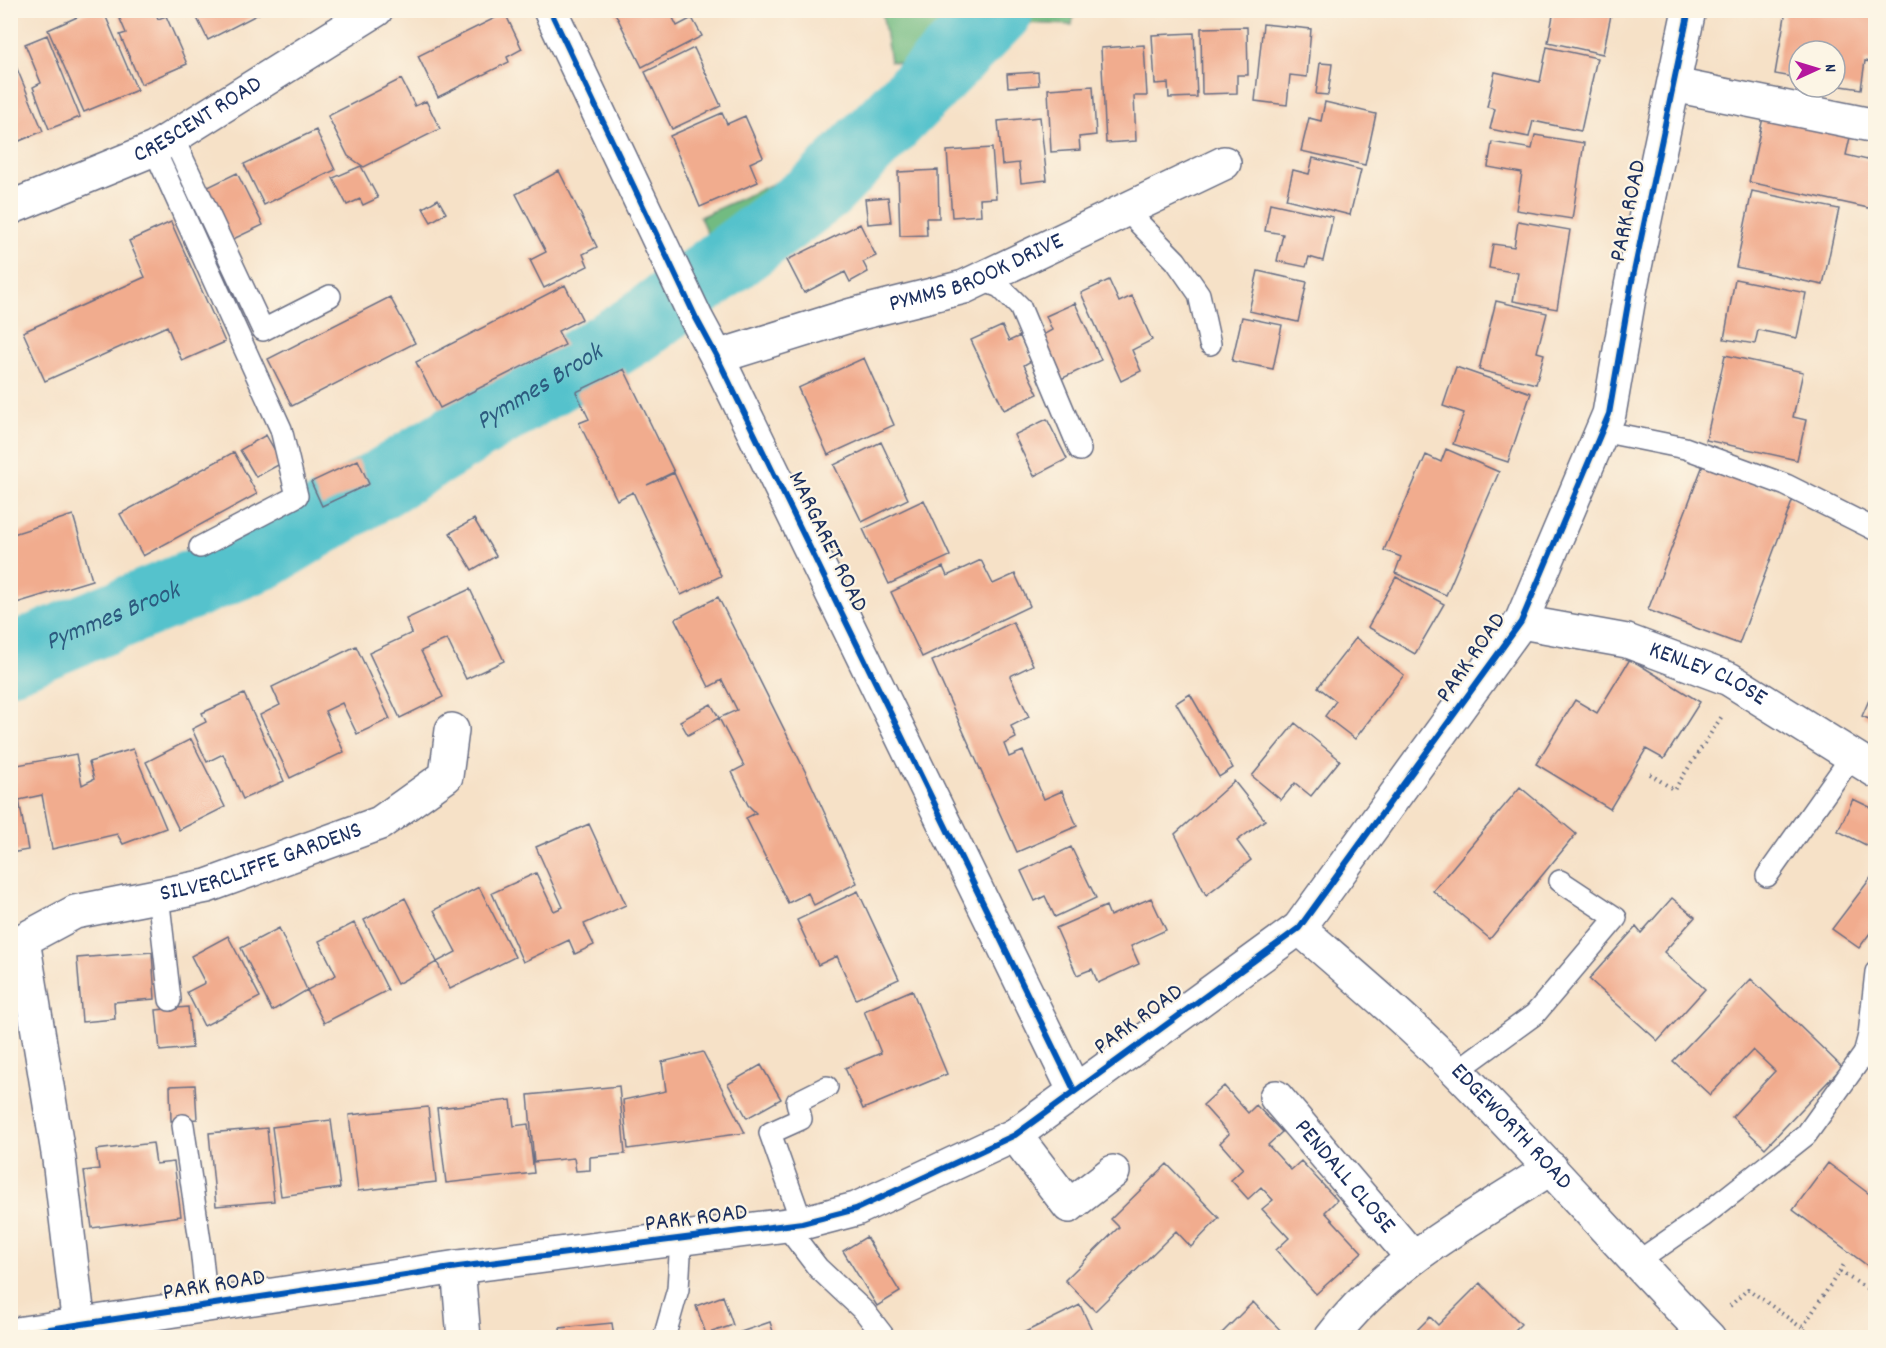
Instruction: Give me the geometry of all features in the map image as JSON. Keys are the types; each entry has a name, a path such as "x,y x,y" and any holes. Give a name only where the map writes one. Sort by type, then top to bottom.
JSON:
{"street":[{"name":"CRESCENT ROAD","path":"10,208 163,144 376,10"},
{"name":"MARGARET ROAD","path":"550,10 660,244 1074,1090"},
{"name":"PARK ROAD","path":"10,1335 458,1268 794,1225 856,1209 1015,1135 1299,928 1521,622 1609,414 1631,286 1689,10"},
{"path":"1674,85 1875,126"},
{"name":"PYMMS BROOK DRIVE","path":"717,357 852,315 964,287 1224,163"},
{"name":"KENLEY CLOSE","path":"1521,622 1627,641 1729,679 1864,763"},
{"name":"SILVERCLIFFE GARDENS","path":"79,1326 58,1158 17,941 75,912 207,886 380,823 446,776 452,730"},
{"name":"EDGEWORTH ROAD","path":"1299,928 1408,1023 1457,1071 1551,1168 1636,1263 1707,1335"},
{"name":"PENDALL CLOSE","path":"1276,1097 1413,1258"},
{"path":"1015,1135 1069,1206 1113,1172"},
{"name":"PENDALL CLOSE","path":"1331,1338 1353,1308 1413,1258 1551,1168"},
{"path":"458,1268 464,1338"}],"lane":[{"path":"163,144 263,330 330,296"},
{"path":"163,144 281,429 297,496 201,547"},
{"path":"1126,210 1176,261 1199,294 1210,344"},
{"path":"980,279 1000,287 1020,307 1080,450"},
{"path":"1600,431 1685,448 1786,485 1875,530"},
{"path":"1767,876 1864,763"},
{"path":"1457,1071 1535,1014 1616,918 1560,881"},
{"path":"158,895 170,1000"},
{"path":"1636,1263 1702,1217 1806,1135 1864,1054 1869,1035 1875,972"},
{"path":"827,1087 797,1102 801,1119 770,1134 794,1225 818,1268 865,1312 885,1338"},
{"path":"183,1125 207,1306"},
{"path":"664,1338 678,1289 681,1239"}],"path":[{"path":"1650,774 1674,790 1741,687"},
{"path":"1802,1328 1845,1263"},
{"path":"1840,1272 1875,1294"},
{"path":"1707,1335 1748,1289 1815,1338"}],"green space":[{"path":"882,10 1074,11 1072,25 973,21 932,70 890,61"},
{"path":"851,159 859,191 808,232 725,275 700,217 803,170"}],"building":[{"path":"93,10 103,10 137,90 84,112 48,30"},
{"path":"155,10 158,19 166,16 187,64 141,84 120,35 126,33 117,12"},
{"path":"193,10 266,10 208,40"},
{"path":"619,10 669,10 677,26 692,18 702,36 642,67 615,13"},
{"path":"1554,10 1612,10 1603,54 1548,42"},
{"path":"1786,10 1845,10 1876,16 1876,63 1865,61 1861,89 1847,87 1847,39 1787,39 1787,76 1775,74"},
{"path":"505,13 522,49 507,57 509,62 438,97 418,56"},
{"path":"1263,24 1311,29 1307,77 1290,75 1287,105 1255,101"},
{"path":"1247,27 1248,75 1237,75 1237,93 1202,94 1201,28"},
{"path":"1194,33 1197,97 1169,98 1168,83 1155,84 1152,35"},
{"path":"47,35 80,117 49,129 33,87 41,83 25,44"},
{"path":"1144,45 1147,96 1134,96 1136,141 1106,143 1101,48"},
{"path":"1547,47 1597,58 1581,131 1533,121 1529,137 1490,129 1495,109 1487,107 1495,72 1540,82"},
{"path":"694,48 721,106 672,129 645,72"},
{"path":"10,52 43,131 10,145"},
{"path":"1320,63 1332,64 1328,95 1316,94"},
{"path":"1038,72 1039,85 1008,87 1007,74"},
{"path":"401,79 415,106 426,101 440,129 364,167 348,156 328,116"},
{"path":"1093,86 1096,135 1079,137 1080,150 1051,152 1048,89"},
{"path":"1325,102 1376,114 1365,165 1301,151 1309,118 1321,121"},
{"path":"722,113 727,124 745,116 763,157 750,163 758,182 700,207 670,136"},
{"path":"1764,113 1851,133 1846,155 1876,162 1873,209 1749,182"},
{"path":"1040,117 1047,180 1021,183 1019,163 1002,165 998,121"},
{"path":"316,130 335,170 264,205 244,164"},
{"path":"1535,135 1584,143 1572,219 1516,210 1522,173 1488,167 1492,142 1532,149"},
{"path":"992,148 996,198 980,199 981,215 952,217 947,151"},
{"path":"1313,158 1361,170 1350,215 1286,199 1293,170 1309,174"},
{"path":"361,166 378,198 363,205 360,199 347,205 333,178"},
{"path":"938,170 939,218 926,218 927,235 900,236 898,172"},
{"path":"559,171 597,247 583,254 588,266 544,288 530,260 546,252 516,194"},
{"path":"237,173 263,225 227,242 202,190"},
{"path":"1752,191 1839,209 1823,285 1736,267"},
{"path":"888,197 891,222 868,224 865,199"},
{"path":"438,199 446,213 431,222 423,208"},
{"path":"1270,203 1333,217 1323,261 1309,257 1306,267 1277,261 1283,234 1265,231"},
{"path":"1518,221 1570,230 1557,309 1513,301 1518,273 1489,268 1493,244 1514,247"},
{"path":"171,222 225,342 182,361 167,326 45,381 23,332 145,277 129,241"},
{"path":"860,224 876,256 863,262 868,272 850,282 845,272 804,293 787,260"},
{"path":"1258,271 1307,282 1298,322 1249,311"},
{"path":"1735,279 1806,293 1797,338 1758,330 1755,344 1724,339"},
{"path":"1109,280 1119,302 1132,296 1152,340 1132,350 1141,371 1121,381 1081,293"},
{"path":"565,285 582,319 558,331 565,345 440,408 416,362"},
{"path":"390,297 415,343 292,406 268,359"},
{"path":"1496,301 1547,313 1537,352 1544,354 1536,384 1479,370"},
{"path":"1075,303 1101,360 1061,379 1041,336 1052,330 1046,316"},
{"path":"1242,317 1282,325 1273,369 1232,361"},
{"path":"1002,326 1009,341 1020,336 1031,361 1024,365 1038,394 1004,410 971,340"},
{"path":"1725,355 1803,372 1793,417 1806,420 1797,460 1706,440"},
{"path":"864,358 894,425 828,455 798,388"},
{"path":"1456,367 1531,393 1508,462 1453,444 1464,413 1443,406"},
{"path":"624,369 674,472 647,485 674,473 721,576 681,595 633,492 617,500 579,423 589,419 576,392"},
{"path":"1047,419 1067,459 1034,476 1014,435"},
{"path":"266,435 282,463 256,477 240,450"},
{"path":"881,442 908,499 862,522 834,465"},
{"path":"1446,449 1499,472 1446,595 1395,573 1401,557 1384,550 1426,455 1441,462"},
{"path":"234,452 257,494 143,556 120,514"},
{"path":"358,460 369,484 322,506 311,482"},
{"path":"1703,465 1793,499 1739,644 1648,610"},
{"path":"924,500 950,556 889,584 863,529"},
{"path":"73,515 92,580 10,605 10,535"},
{"path":"474,519 496,556 472,570 450,533"},
{"path":"981,560 993,584 1015,574 1030,606 922,657 891,592 943,567 947,576"},
{"path":"1396,577 1444,604 1415,654 1368,627"},
{"path":"470,589 504,661 466,679 447,639 421,651 443,697 400,718 369,653 412,633 406,619"},
{"path":"718,597 807,775 857,883 814,905 808,893 788,903 746,818 756,813 748,805 732,772 744,766 719,718 737,710 722,680 709,687 675,619"},
{"path":"1013,622 1033,665 1010,676 1029,717 1011,726 1016,738 1004,744 1009,757 1023,751 1044,799 1062,791 1077,826 1017,852 932,661"},
{"path":"1356,638 1404,675 1355,739 1325,716 1336,701 1318,687"},
{"path":"356,646 390,719 357,734 342,703 325,711 344,752 290,778 260,715 280,705 272,687"},
{"path":"1630,659 1700,702 1664,759 1646,749 1610,809 1536,764 1575,700 1597,713"},
{"path":"1876,684 1876,722 1862,716"},
{"path":"244,694 284,781 243,799 223,754 207,762 192,729 206,722 202,713"},
{"path":"1190,694 1233,768 1219,777 1176,703"},
{"path":"711,704 719,718 688,735 680,721"},
{"path":"1295,723 1340,760 1311,796 1295,783 1281,800 1252,776"},
{"path":"191,739 225,807 179,830 146,762"},
{"path":"133,749 166,828 123,844 117,834 52,849 42,795 19,800 28,850 10,853 10,777 14,777 12,766 76,754 82,785 94,779 89,762"},
{"path":"1234,781 1265,820 1237,841 1251,860 1206,895 1175,834"},
{"path":"1520,787 1576,834 1490,939 1433,891"},
{"path":"1853,799 1876,810 1876,850 1838,831"},
{"path":"589,824 626,905 584,924 594,945 575,954 569,940 523,962 492,893 536,873 554,911 563,907 536,847"},
{"path":"1071,847 1096,898 1055,917 1045,896 1035,901 1021,871"},
{"path":"1876,871 1876,925 1859,948 1832,929"},
{"path":"479,887 515,957 450,989 437,962 456,952 434,910"},
{"path":"858,891 899,979 856,999 837,956 818,965 797,920"},
{"path":"405,898 437,962 397,984 364,920"},
{"path":"1151,898 1166,930 1131,946 1139,964 1098,983 1092,969 1077,975 1056,928 1106,906 1110,916"},
{"path":"1672,898 1695,917 1664,952 1705,989 1658,1041 1589,979 1636,927 1641,933"},
{"path":"354,923 388,990 324,1023 307,990 336,975 319,941"},
{"path":"279,928 307,990 272,1011 241,948"},
{"path":"228,936 260,997 204,1026 187,992 205,983 191,956"},
{"path":"152,952 155,999 114,1002 115,1019 82,1022 77,958"},
{"path":"1751,979 1842,1067 1765,1148 1732,1117 1775,1071 1753,1050 1710,1095 1673,1061"},
{"path":"912,990 947,1074 863,1109 845,1068 881,1053 864,1011"},
{"path":"188,1007 192,1048 160,1051 156,1010"},
{"path":"703,1052 745,1133 628,1149 623,1100 666,1091 662,1062"},
{"path":"761,1065 781,1099 747,1118 728,1084"},
{"path":"195,1085 197,1119 171,1121 170,1086"},
{"path":"619,1086 625,1154 590,1157 590,1170 576,1171 574,1158 534,1162 528,1095"},
{"path":"1224,1086 1248,1113 1256,1105 1282,1132 1268,1145 1291,1170 1301,1161 1337,1200 1325,1212 1362,1252 1316,1294 1276,1250 1289,1238 1262,1209 1273,1200 1261,1187 1248,1199 1231,1180 1243,1169 1220,1143 1229,1134 1203,1105"},
{"path":"511,1100 514,1126 528,1124 534,1173 446,1183 437,1108"},
{"path":"428,1107 436,1182 358,1191 349,1115"},
{"path":"331,1120 340,1188 281,1196 272,1127"},
{"path":"267,1128 274,1201 216,1206 209,1133"},
{"path":"153,1143 156,1164 174,1162 181,1216 92,1228 84,1171 99,1169 96,1150"},
{"path":"1828,1163 1876,1199 1876,1272 1793,1210"},
{"path":"1167,1164 1219,1218 1191,1247 1176,1231 1095,1311 1065,1280 1119,1227 1111,1219"},
{"path":"866,1237 900,1292 877,1306 843,1251"},
{"path":"1480,1283 1521,1324 1507,1338 1409,1338 1430,1317 1438,1325"},
{"path":"723,1296 733,1325 706,1334 696,1306"},
{"path":"1253,1302 1288,1338 1217,1338"},
{"path":"1080,1305 1096,1338 1013,1338"},
{"path":"770,1322 775,1338 726,1338 726,1337"},
{"path":"612,1323 614,1338 561,1338 560,1328"}],"waterway":[{"name":"Pymmes Brook","path":"10,659 264,555 636,329 823,189 999,10"}],"cycle path":[{"path":"550,10 696,318 1074,1090"},
{"path":"10,1335 458,1267 802,1223 856,1209 1015,1135 1299,928 1521,622 1609,414 1631,286 1689,10"}]}
